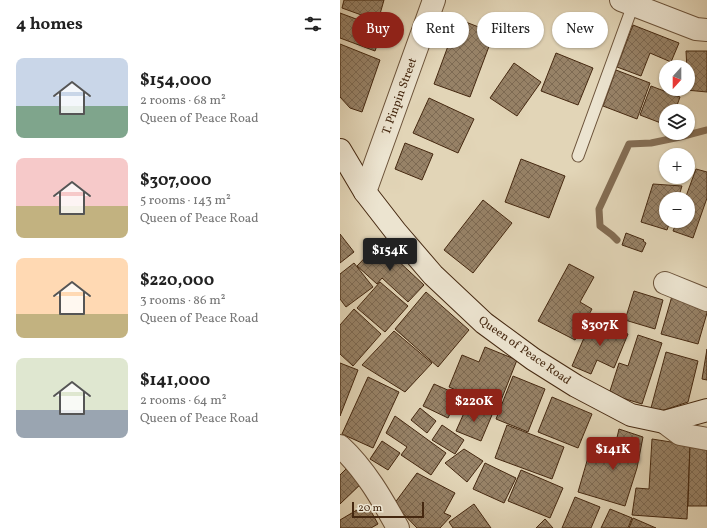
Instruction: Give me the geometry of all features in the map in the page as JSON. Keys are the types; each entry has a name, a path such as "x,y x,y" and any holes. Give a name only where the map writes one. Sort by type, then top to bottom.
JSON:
{"street":[{"name":"T. Pinpin Street","path":"365,192 434,0"},
{"path":"627,2 696,29 707,30"},
{"name":"Queen of Peace Road","path":"340,150 365,192 396,232 433,275 484,323 533,359 576,386 631,415 664,422 707,410"},
{"path":"665,283 707,300"},
{"path":"664,422 680,434 707,439"},
{"path":"340,446 347,452 373,485 398,528"}],"lane":[{"path":"578,156 627,2"}],"building":[{"path":"344,0 384,0 381,12 353,12 342,8"},
{"path":"340,13 352,17 352,42 340,38"},
{"path":"469,23 477,26 477,48 488,48 470,97 434,84 447,48 469,48"},
{"path":"633,25 679,43 672,60 666,60 650,53 641,76 617,67"},
{"path":"340,44 380,60 362,112 350,108 340,97"},
{"path":"367,48 376,48 375,51"},
{"path":"686,51 707,51 707,92 695,91 695,60 686,60"},
{"path":"556,53 593,68 578,105 541,91"},
{"path":"514,63 541,82 517,116 490,98"},
{"path":"616,70 650,83 637,119 603,106"},
{"path":"651,86 659,89 659,96 680,97 678,104 659,104 659,122 640,115"},
{"path":"429,98 474,119 458,153 413,133"},
{"path":"405,143 433,154 422,180 395,169"},
{"path":"521,159 565,176 549,218 505,202"},
{"path":"696,169 707,172 707,198 693,238 673,231 674,228 695,228 695,192 688,192 690,184 695,184"},
{"path":"653,184 682,186 680,192 659,192 659,228 641,222"},
{"path":"483,200 512,223 473,273 444,250"},
{"path":"626,233 644,240 643,241 646,243 642,252 622,245"},
{"path":"340,234 354,252 340,263"},
{"path":"379,243 424,285 408,302 382,278 377,284 357,266"},
{"path":"354,263 373,287 346,307 340,299 340,274"},
{"path":"569,264 594,277 580,302 592,309 575,340 538,321"},
{"path":"380,282 408,306 385,332 357,308"},
{"path":"634,291 663,300 655,329 625,320"},
{"path":"426,292 469,330 438,367 395,329"},
{"path":"672,296 707,306 707,313 698,344 661,334"},
{"path":"354,309 381,334 353,366 340,354 340,325"},
{"path":"592,319 628,334 614,368 597,360 591,374 572,366"},
{"path":"394,331 432,363 405,392 362,365"},
{"path":"638,335 662,343 642,404 609,394 619,363 628,366"},
{"path":"485,347 517,360 496,413 463,400 465,394 449,387 462,355 479,362"},
{"path":"707,349 707,380 702,379"},
{"path":"666,352 698,361 688,402 661,411 651,408"},
{"path":"340,363 358,370 340,416"},
{"path":"513,376 545,389 528,432 496,419"},
{"path":"368,377 399,392 373,448 342,434"},
{"path":"434,384 459,395 448,418 423,406"},
{"path":"552,397 592,414 578,448 538,432"},
{"path":"468,404 492,415 481,441 456,431"},
{"path":"420,408 436,421 427,433 411,420"},
{"path":"395,416 446,453 431,475 401,455 407,447 386,433"},
{"path":"442,425 464,440 455,454 432,440"},
{"path":"507,425 564,447 552,479 495,458"},
{"path":"619,429 643,437 637,468 625,506 578,492 589,454 612,459"},
{"path":"652,439 690,445 687,519 632,515 636,488 649,489"},
{"path":"382,441 400,453 388,470 370,459"},
{"path":"690,445 707,448 707,506 688,506"},
{"path":"464,449 483,461 467,482 445,463"},
{"path":"485,463 516,478 504,503 473,489"},
{"path":"350,465 365,480 340,504 340,475"},
{"path":"521,470 563,488 550,518 508,501"},
{"path":"417,473 455,493 444,513 451,516 440,528 417,528 394,504"},
{"path":"575,497 600,507 591,528 562,528"},
{"path":"367,504 378,524 371,528 340,528 340,520"},
{"path":"474,504 491,528 453,528 449,522"},
{"path":"610,509 632,518 628,528 601,528"},
{"path":"633,518 656,528 629,528"},
{"path":"545,519 553,528 536,528"}],"waterway":[{"path":"617,240 600,226 599,209 629,144 651,143 707,130"}]}
